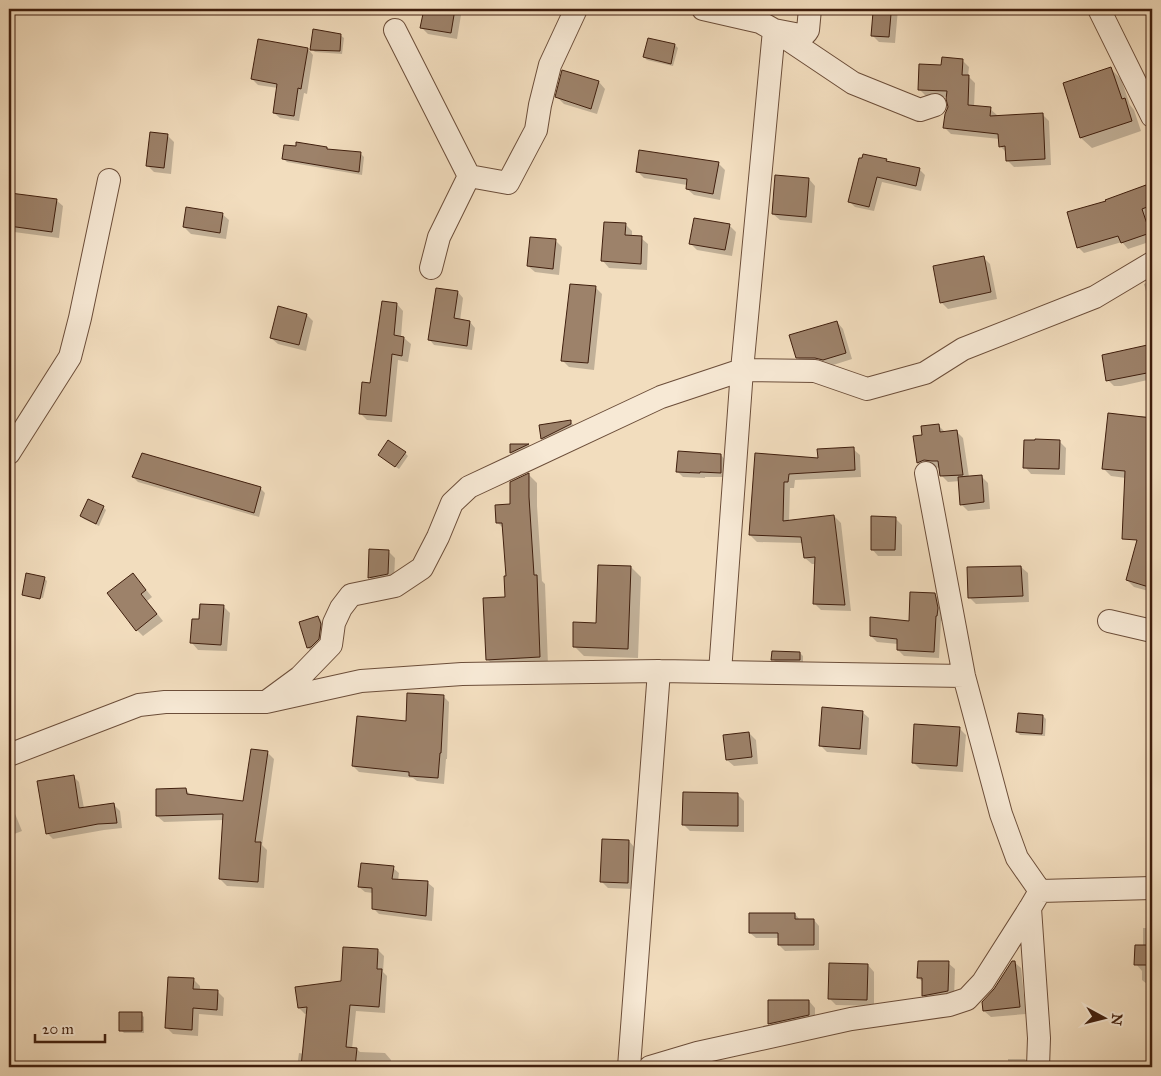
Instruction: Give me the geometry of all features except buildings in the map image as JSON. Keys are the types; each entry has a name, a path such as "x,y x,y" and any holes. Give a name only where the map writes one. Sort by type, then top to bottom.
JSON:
{"street":[{"path":"469,176 508,183 536,130 550,65 576,9"},
{"path":"703,9 760,22 853,83 920,110 935,105"},
{"path":"774,30 800,35 806,34 810,9"},
{"path":"1099,9 1152,116"},
{"path":"395,30 469,176"},
{"path":"720,672 742,370 774,30"},
{"path":"431,268 440,237 469,176"},
{"path":"9,453 70,357 109,180"},
{"path":"266,702 300,677 331,645 334,623 351,595 395,586 422,568 438,537 452,503 470,487 661,397 742,370 815,370 867,389 925,373 963,349 1095,297 1152,263"},
{"path":"926,473 964,676 1001,814 1035,900 1039,1038 1038,1067"},
{"path":"1108,621 1152,631"},
{"path":"629,1067 659,671"},
{"path":"9,755 139,705 165,702 266,702 360,681 462,674 659,671 964,676"},
{"path":"1035,900 1152,888"},
{"path":"650,1067 673,1064 697,1053 851,1019 949,1006 967,999 983,982 1035,900"}]}
